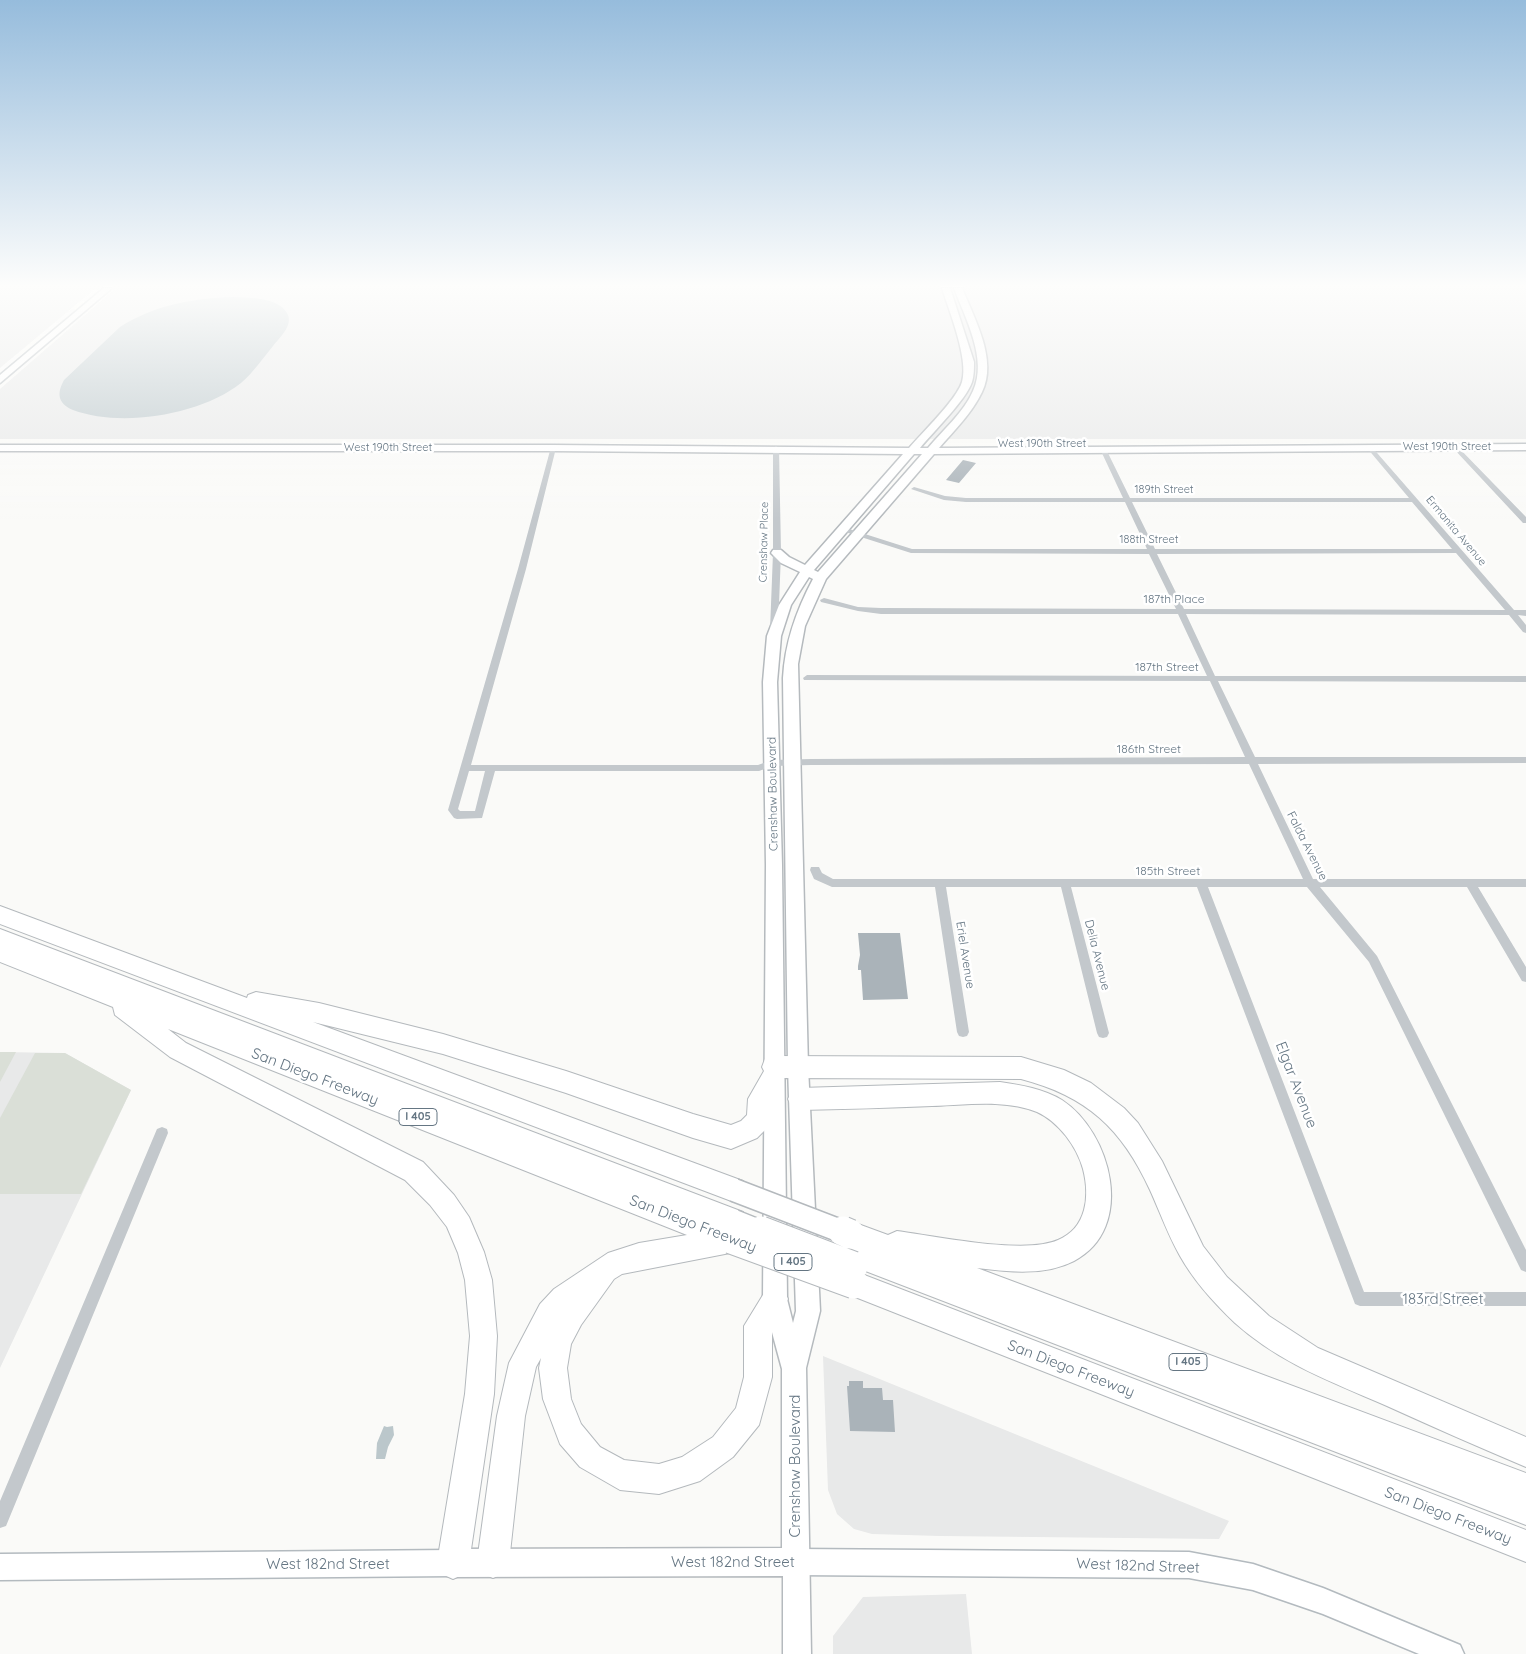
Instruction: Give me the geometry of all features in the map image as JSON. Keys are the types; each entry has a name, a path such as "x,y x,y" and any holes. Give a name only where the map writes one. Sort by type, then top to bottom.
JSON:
{"highway":[{"path":"0,916 498,1101 516,1127 733,1215"},
{"path":"0,938 733,1215"},
{"name":"San Diego Freeway","path":"0,953 104,994 733,1215 854,1255 1526,1488"},
{"path":"203,992 319,1014 443,1044 566,1082 693,1126 731,1137 749,1130 757,1122 760,1099 773,1072 798,1067 1021,1068 1057,1076 1076,1085 1108,1107 1132,1134 1153,1168 1193,1253 1218,1285 1254,1321 1286,1345 1308,1358 1526,1452"},
{"path":"104,994 178,1050 414,1171 441,1198 460,1225 474,1257 480,1284 484,1356 477,1415 453,1563"},
{"path":"800,1099 1000,1093 1027,1097 1054,1109 1070,1122 1088,1149 1100,1191 1097,1218 1087,1237 1065,1252 1046,1257 1006,1259 854,1255"},
{"path":"493,1562 511,1416 523,1363 537,1336 563,1298 617,1262 639,1256 733,1215"},
{"name":"San Diego Freeway","path":"733,1215 854,1255 1526,1546"},
{"path":"854,1255 1526,1510"},
{"path":"854,1255 1526,1523"},
{"path":"604,1270 571,1315 558,1342 553,1368 557,1400 570,1434 590,1457 620,1475 659,1479 689,1470 723,1447 749,1415 758,1377 758,1326 775,1299"}],"main road":[{"path":"0,380 17,365"},
{"name":"Crenshaw Boulevard","path":"797,1654 794,1369 775,1299 770,676 774,636 785,605 806,572 954,402 967,383 968,365"},
{"name":"Crenshaw Boulevard","path":"794,1369 808,1311 798,1067 791,651 803,609 820,578 859,535 973,400 981,386 982,365"},
{"path":"952,426 954,435 970,444"},
{"name":"West 190th Street","path":"933,447 970,444 1271,444 1308,447 1526,447"},
{"name":"West 190th Street","path":"0,448 776,448 802,451 933,447 1104,451 1276,450 1308,447"},
{"path":"777,553 785,560 820,578"},
{"name":"West 182nd Street","path":"0,1567 493,1562 1189,1565 1253,1577 1323,1601 1451,1654"}],"street":[{"name":"Ermanita Avenue","path":"1369,447 1526,630"},
{"path":"1455,447 1526,521"},
{"path":"491,768 479,815 457,815 453,810 529,544 553,448"},
{"name":"Crenshaw Place","path":"774,636 774,584 777,553 776,448"},
{"name":"Falda Avenue","path":"1104,451 1310,883 1373,959 1526,1265"},
{"name":"189th Street","path":"914,489 954,499 1127,501 1415,500"},
{"name":"188th Street","path":"843,530 911,550 928,552 1458,551"},
{"name":"187th Place","path":"824,600 858,609 881,611 1526,613"},
{"name":"187th Street","path":"807,678 1526,679"},
{"name":"186th Street","path":"465,768 759,768 772,763 1526,760"},
{"name":"185th Street","path":"815,870 818,876 832,883 1526,883"},
{"name":"Eriel Avenue","path":"940,883 963,1032"},
{"name":"Delia Avenue","path":"1065,883 1103,1033"},
{"name":"Elgar Avenue","path":"1201,883 1360,1299"},
{"path":"1470,883 1526,976"},
{"path":"0,1520 162,1134"},
{"name":"183rd Street","path":"1360,1299 1526,1298"}],"shaded area":[{"path":"27,365 1526,365 1526,439 0,439 0,389"},
{"path":"80,365 258,365 241,383 205,403 183,410 137,418 114,418 73,410 61,401 60,389 64,380"},
{"path":"0,1052 65,1053 131,1090 0,1368"},
{"path":"0,1052 16,1052 0,1082"},
{"path":"35,1053 65,1053 131,1090 81,1194 0,1194 0,1118"},
{"path":"823,1356 1229,1521 1219,1539 940,1536 872,1534 854,1529 837,1514 828,1490"},
{"path":"384,1426 393,1426 394,1435 385,1459 376,1459 377,1443"},
{"path":"966,1594 972,1654 833,1654 833,1636 863,1597"}],"building":[{"path":"963,460 976,463 959,483 946,480"},
{"path":"858,933 900,933 908,999 863,1000 861,970 858,970 860,955"},
{"path":"849,1381 863,1381 863,1388 882,1388 883,1400 893,1400 895,1432 850,1431 847,1386 849,1386"}]}
